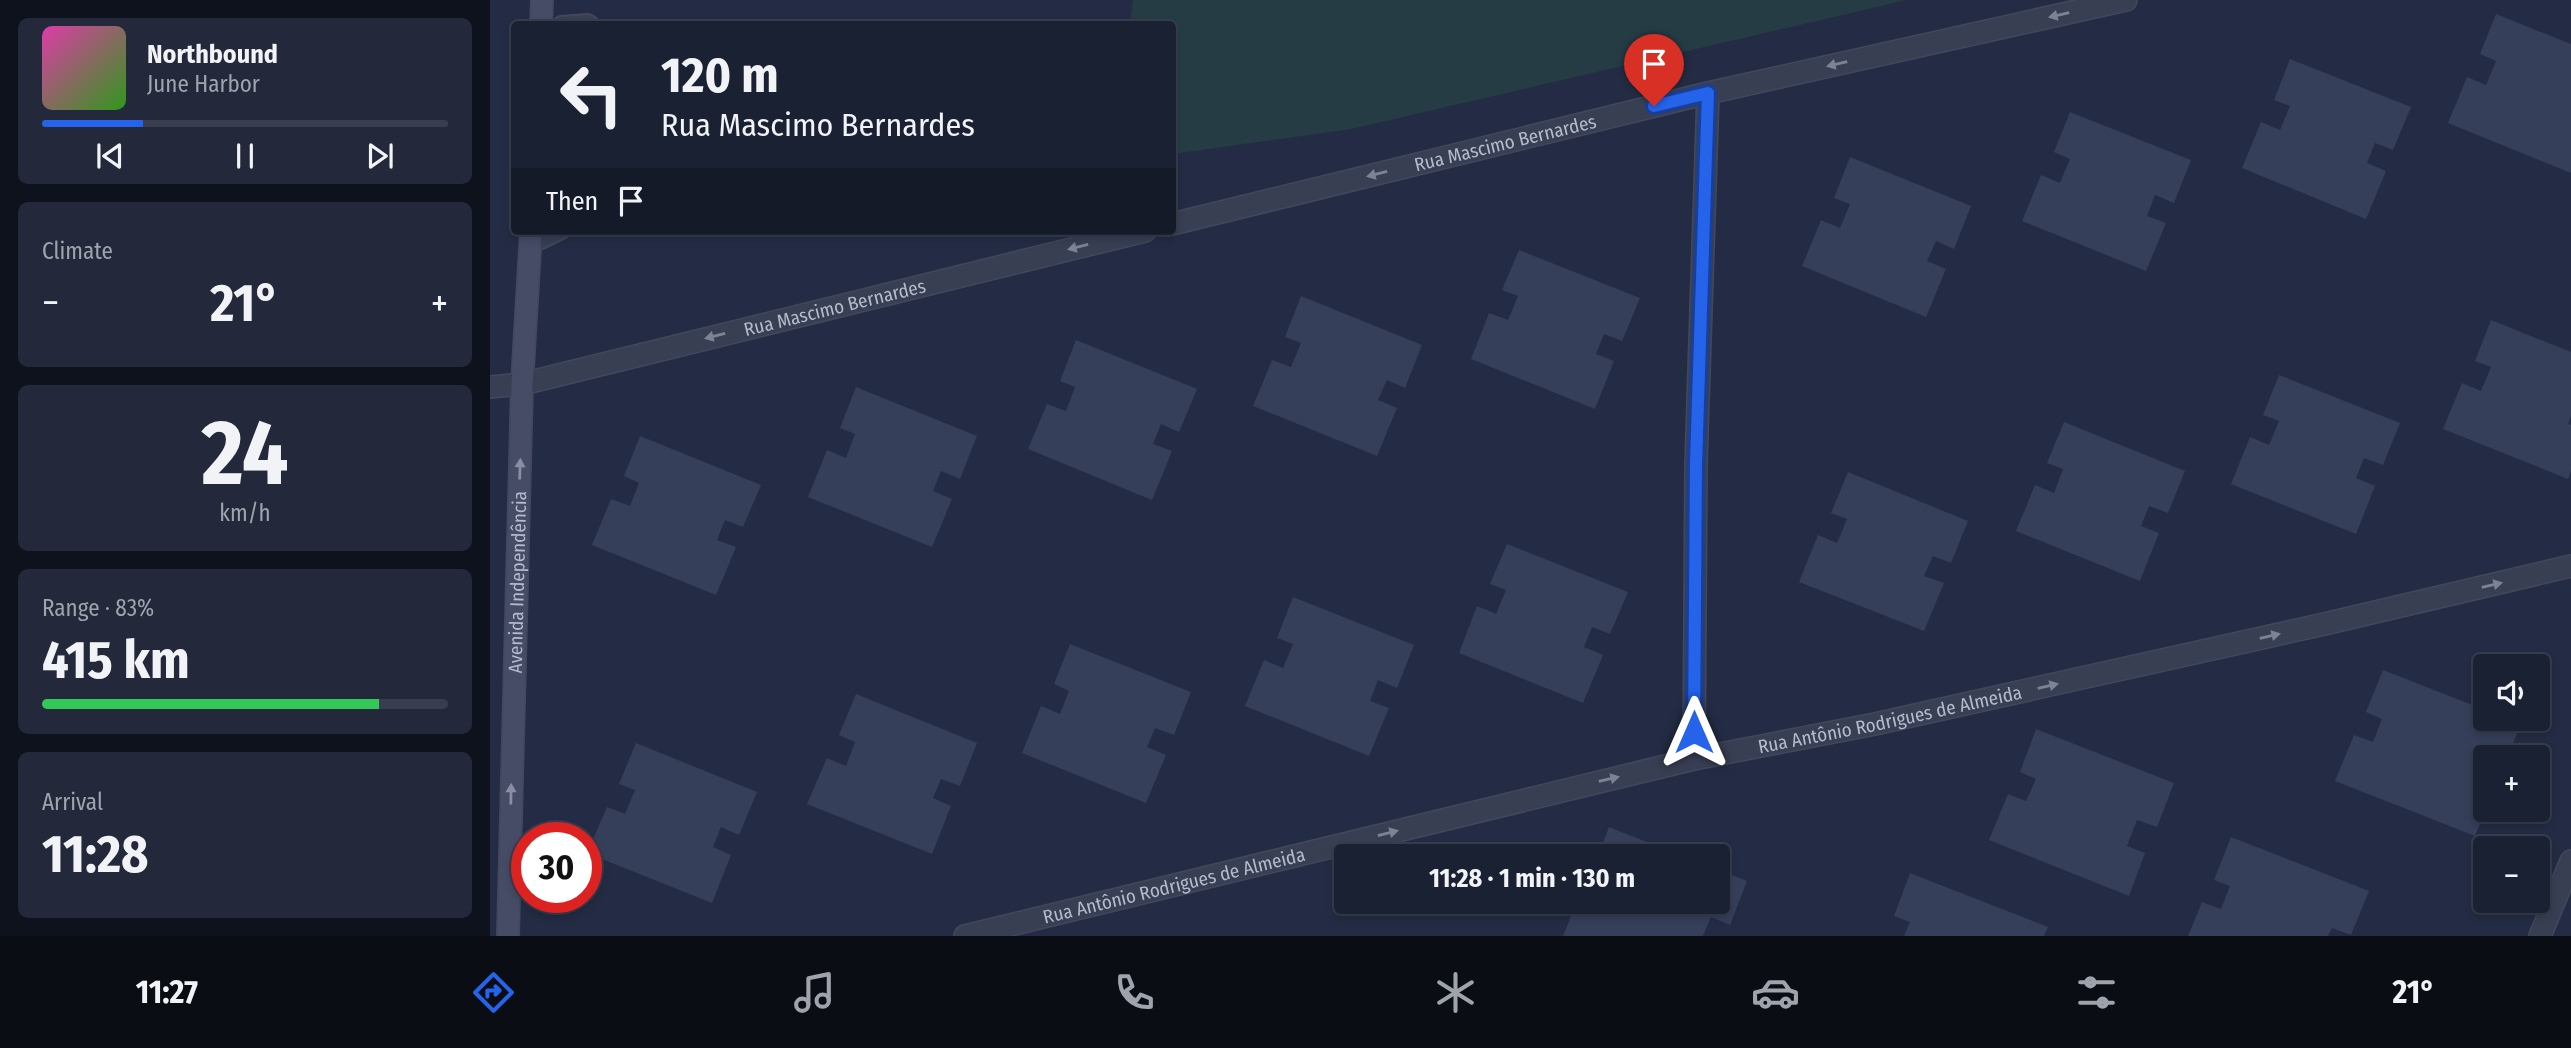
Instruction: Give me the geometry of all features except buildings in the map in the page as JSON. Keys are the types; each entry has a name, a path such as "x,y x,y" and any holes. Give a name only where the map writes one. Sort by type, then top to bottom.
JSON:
{"main road":[{"path":"541,21 542,0"},
{"name":"Avenida Independência","path":"508,936 522,384 531,238"}],"street":[{"name":"Rua Mascimo Bernardes","path":"1176,223 1708,93 2126,0"},
{"path":"1694,759 1696,464 1708,93"},
{"name":"Rua Mascimo Bernardes","path":"490,387 522,384 1129,235"},
{"name":"Rua Antônio Rodrigues de Almeida","path":"965,936 1694,759 1875,724 2571,566"},
{"path":"2540,936 2571,861"}],"shaded area":[{"path":"1133,0 1907,0 1351,129 1176,154 1176,21 1130,21"}],"route":[{"path":"1654,106 1708,93 1696,464 1694,732"}]}
